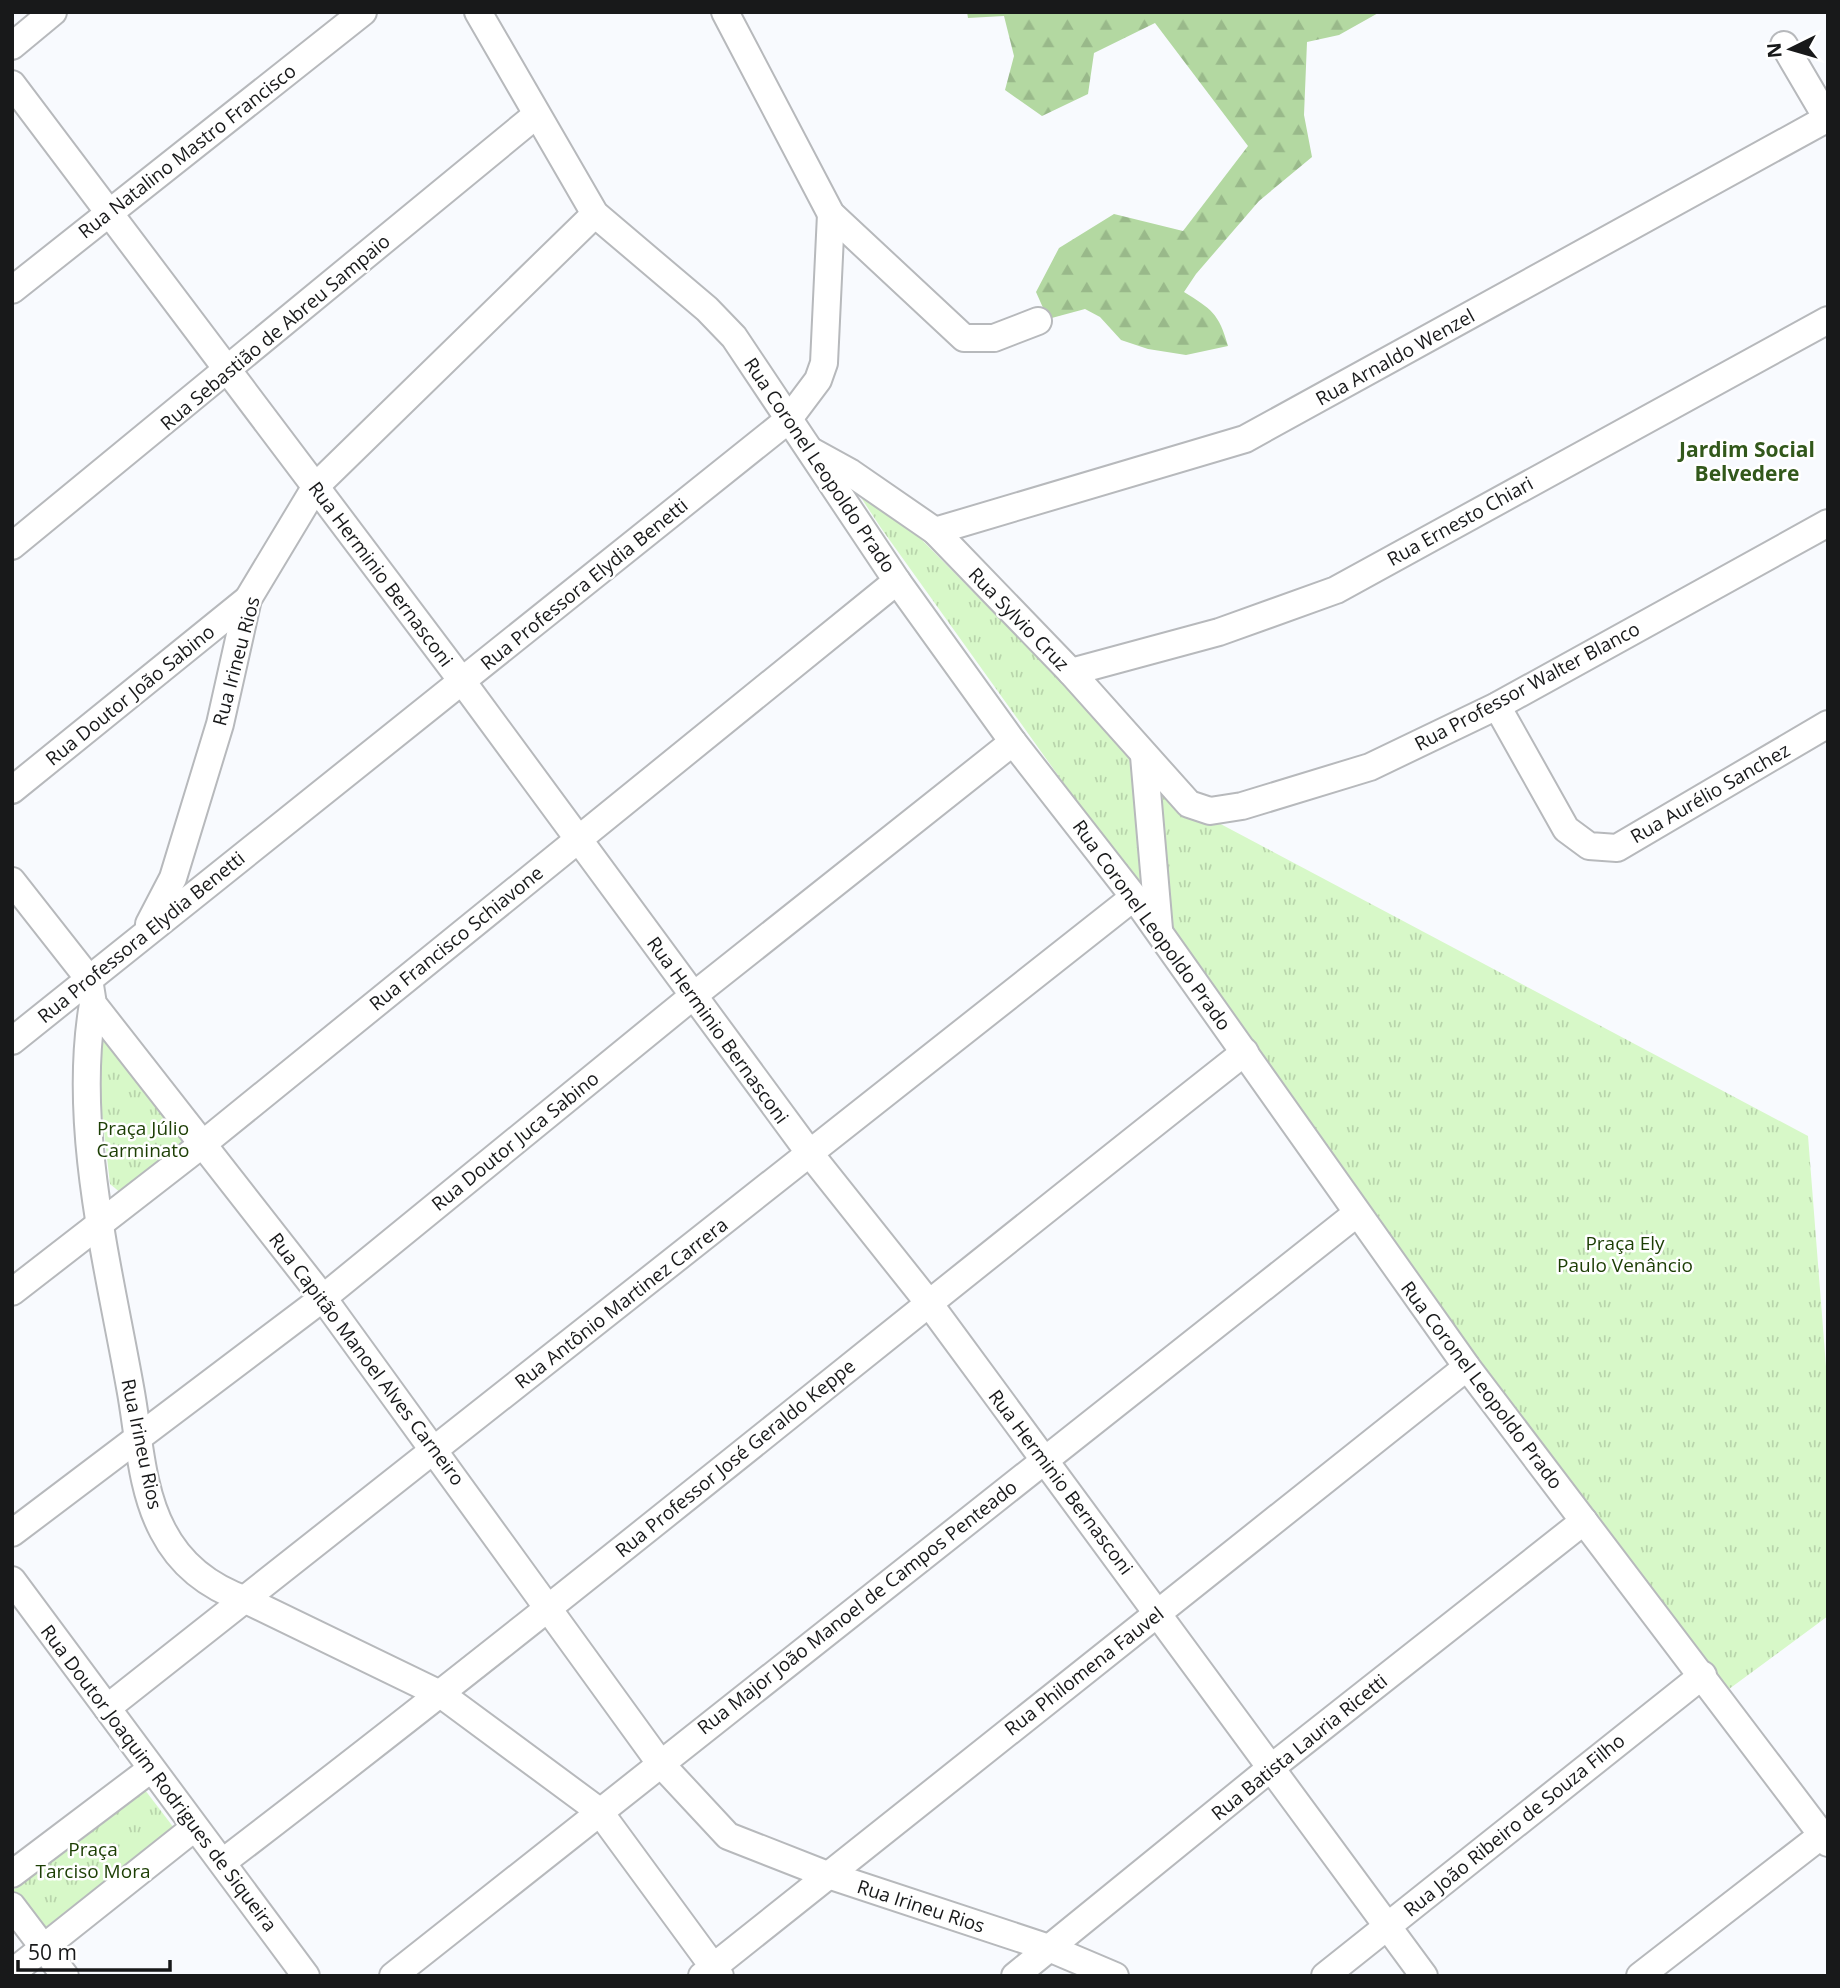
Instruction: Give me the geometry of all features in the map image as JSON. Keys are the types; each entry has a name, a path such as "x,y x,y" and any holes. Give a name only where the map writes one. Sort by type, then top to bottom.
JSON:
{"street":[{"path":"12,46 53,12"},
{"name":"Rua Natalino Mastro Francisco","path":"12,290 363,12"},
{"name":"Rua Coronel Leopoldo Prado","path":"478,12 535,116 595,214 707,309 734,337 897,580 1013,742 1159,931 1467,1367 1825,1839"},
{"path":"725,12 831,214 964,338 994,338 1038,321"},
{"path":"1784,45 1827,119"},
{"name":"Rua Herminio Bernasconi","path":"12,84 462,681 811,1155 928,1302 1424,1976"},
{"name":"Rua Sebastião de Abreu Sampaio","path":"12,546 228,372 535,116"},
{"name":"Rua Arnaldo Wenzel","path":"934,531 1245,439 1827,119"},
{"name":"Rua Irineu Rios","path":"144,934 177,866 220,724 248,599 316,486 595,214"},
{"name":"Rua Professora Elydia Benetti","path":"12,1041 91,991 144,934 789,420 818,380 824,363 831,214"},
{"name":"Rua Ernesto Chiari","path":"1071,672 1219,632 1336,590 1828,320"},
{"name":"Rua Sylvio Cruz","path":"807,448 851,473 934,531 1071,672 1189,804 1210,811"},
{"name":"Rua Professor Walter Blanco","path":"1210,811 1242,806 1370,767 1497,706 1828,523"},
{"name":"Rua Francisco Schiavone","path":"12,1292 204,1143 897,580"},
{"name":"Rua Doutor João Sabino","path":"12,790 248,599"},
{"name":"Rua Aurélio Sanchez","path":"1497,706 1566,829 1588,846 1617,848 1828,724"},
{"name":"Rua Doutor Juca Sabino","path":"12,1533 323,1298 693,996 1013,742"},
{"path":"1144,756 1159,931"},
{"name":"Rua Capitão Manoel Alves Carneiro","path":"12,881 91,991 435,1450 660,1763 728,1836"},
{"name":"Rua Antônio Martinez Carrera","path":"107,1708 811,1155 1134,897"},
{"name":"Rua Irineu Rios","path":"91,991 86,1047 87,1113 101,1223 151,1503 162,1530 177,1555 204,1581 442,1695 599,1811"},
{"name":"Rua Professor José Geraldo Keppe","path":"223,1861 442,1695 928,1302 1245,1052"},
{"name":"Rua Major João Manoel de Campos Penteado","path":"393,1976 1356,1213"},
{"name":"Rua Philomena Fauvel","path":"712,1973 825,1874 1467,1367"},
{"name":"Rua Batista Lauria Ricetti","path":"1015,1976 1272,1767 1584,1521"},
{"name":"Rua Doutor Joaquim Rodrigues de Siqueira","path":"12,1580 306,1976"},
{"name":"Rua João Ribeiro de Souza Filho","path":"1325,1976 1703,1675"},
{"path":"12,1874 151,1769"},
{"path":"599,1811 712,1973"},
{"path":"18,1968 194,1828"},
{"name":"Rua Irineu Rios","path":"728,1836 825,1874 1049,1948 1115,1976"},
{"path":"1640,1976 1825,1839"},
{"path":"12,1906 65,1976"}],"green space":[{"path":"967,12 1380,12 1339,35 1307,42 1304,115 1312,157 1259,201 1196,274 1184,292 1213,313 1228,346 1186,355 1148,349 1121,340 1100,317 1085,309 1048,319 1036,292 1059,248 1114,214 1183,231 1248,146 1155,23 1094,53 1088,94 1042,116 1005,90 1014,56 1004,16 968,18"},
{"name":"Praça Ely Paulo Venâncio","path":"867,490 884,502 1181,803 1808,1136 1828,1392 1828,1616 1725,1692 1469,1365 1211,989 881,528 860,496"},
{"name":"Praça Júlio Carminato","path":"101,1032 193,1138 127,1198 110,1184 101,1105"},
{"name":"Praça Tarciso Mora","path":"145,1790 174,1828 42,1930 12,1891"}],"district":[{"name":"Jardim Social Belvedere","path":"1747,462"}]}
